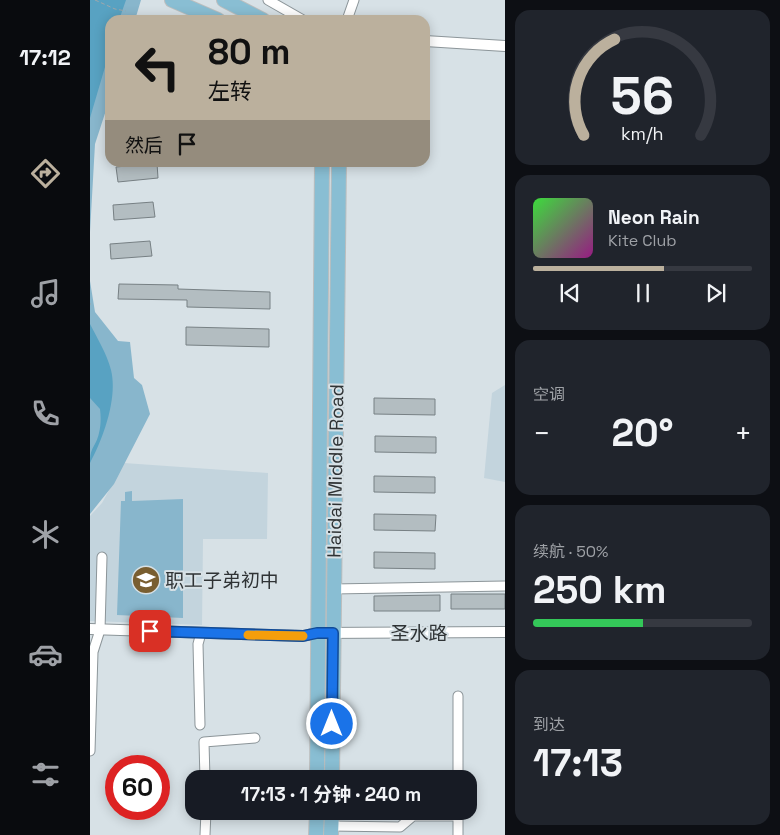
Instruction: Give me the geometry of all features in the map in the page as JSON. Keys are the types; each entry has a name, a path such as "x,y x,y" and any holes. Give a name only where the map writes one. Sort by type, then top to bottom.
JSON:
{"main road":[{"path":"172,0 208,15"},
{"path":"224,0 252,15"},
{"name":"Haidai Middle Road","path":"317,770 322,167"},
{"name":"Haidai Middle Road","path":"332,770 338,167"},
{"path":"316,835 317,820"}],"street":[{"path":"268,0 294,15"},
{"path":"349,15 354,0"},
{"path":"430,41 505,46"},
{"path":"90,751 93,652 102,557"},
{"path":"334,589 505,586"},
{"name":"圣水路","path":"95,630 303,636 317,633 505,632"},
{"path":"200,725 198,644 201,633"},
{"path":"458,696 458,770"},
{"path":"205,770 204,742 255,738"},
{"path":"205,835 206,820"},
{"path":"331,831 402,831 410,820"},
{"path":"458,820 458,835"}],"path":[{"path":"95,0 115,9 126,11"}],"shaded area":[{"path":"90,0 141,0 136,15 105,15 105,113 95,144 90,232"},
{"path":"90,0 126,0 121,15 105,15 105,67 90,118"},
{"path":"90,281 95,312 118,341 130,342 134,378 142,385 150,414 114,484 90,514"},
{"path":"90,324 107,358 113,381 108,418 90,463 91,453 99,433 101,418 100,409 90,398"},
{"path":"505,385 505,482 484,478 492,393"},
{"name":"职工子弟初中","path":"124,463 268,473 267,539 203,539 202,625 90,621 90,516 102,503"},
{"path":"132,491 132,501 183,499 183,618 117,615 121,501 125,501 125,492"}],"building":[{"path":"116,167 157,167 158,178 118,182"},
{"path":"153,202 155,217 114,220 113,205"},
{"path":"150,241 152,256 111,259 110,244"},
{"path":"119,284 178,285 178,289 270,292 270,309 187,307 187,300 118,299"},
{"path":"186,327 269,329 269,347 186,345"},
{"path":"374,398 435,399 435,415 374,414"},
{"path":"375,436 436,437 436,453 375,452"},
{"path":"374,476 435,477 435,493 374,492"},
{"path":"374,514 436,515 435,531 374,530"},
{"path":"374,552 435,553 435,569 374,568"},
{"path":"451,594 505,594 505,609 451,609"},
{"path":"440,595 440,611 374,611 374,596"}],"slow traffic":[{"path":"248,635 303,636"}],"place":[{"name":"职工子弟初中","path":"146,580"}],"route":[{"path":"150,631 303,636 317,633 333,633 332,724"}]}
